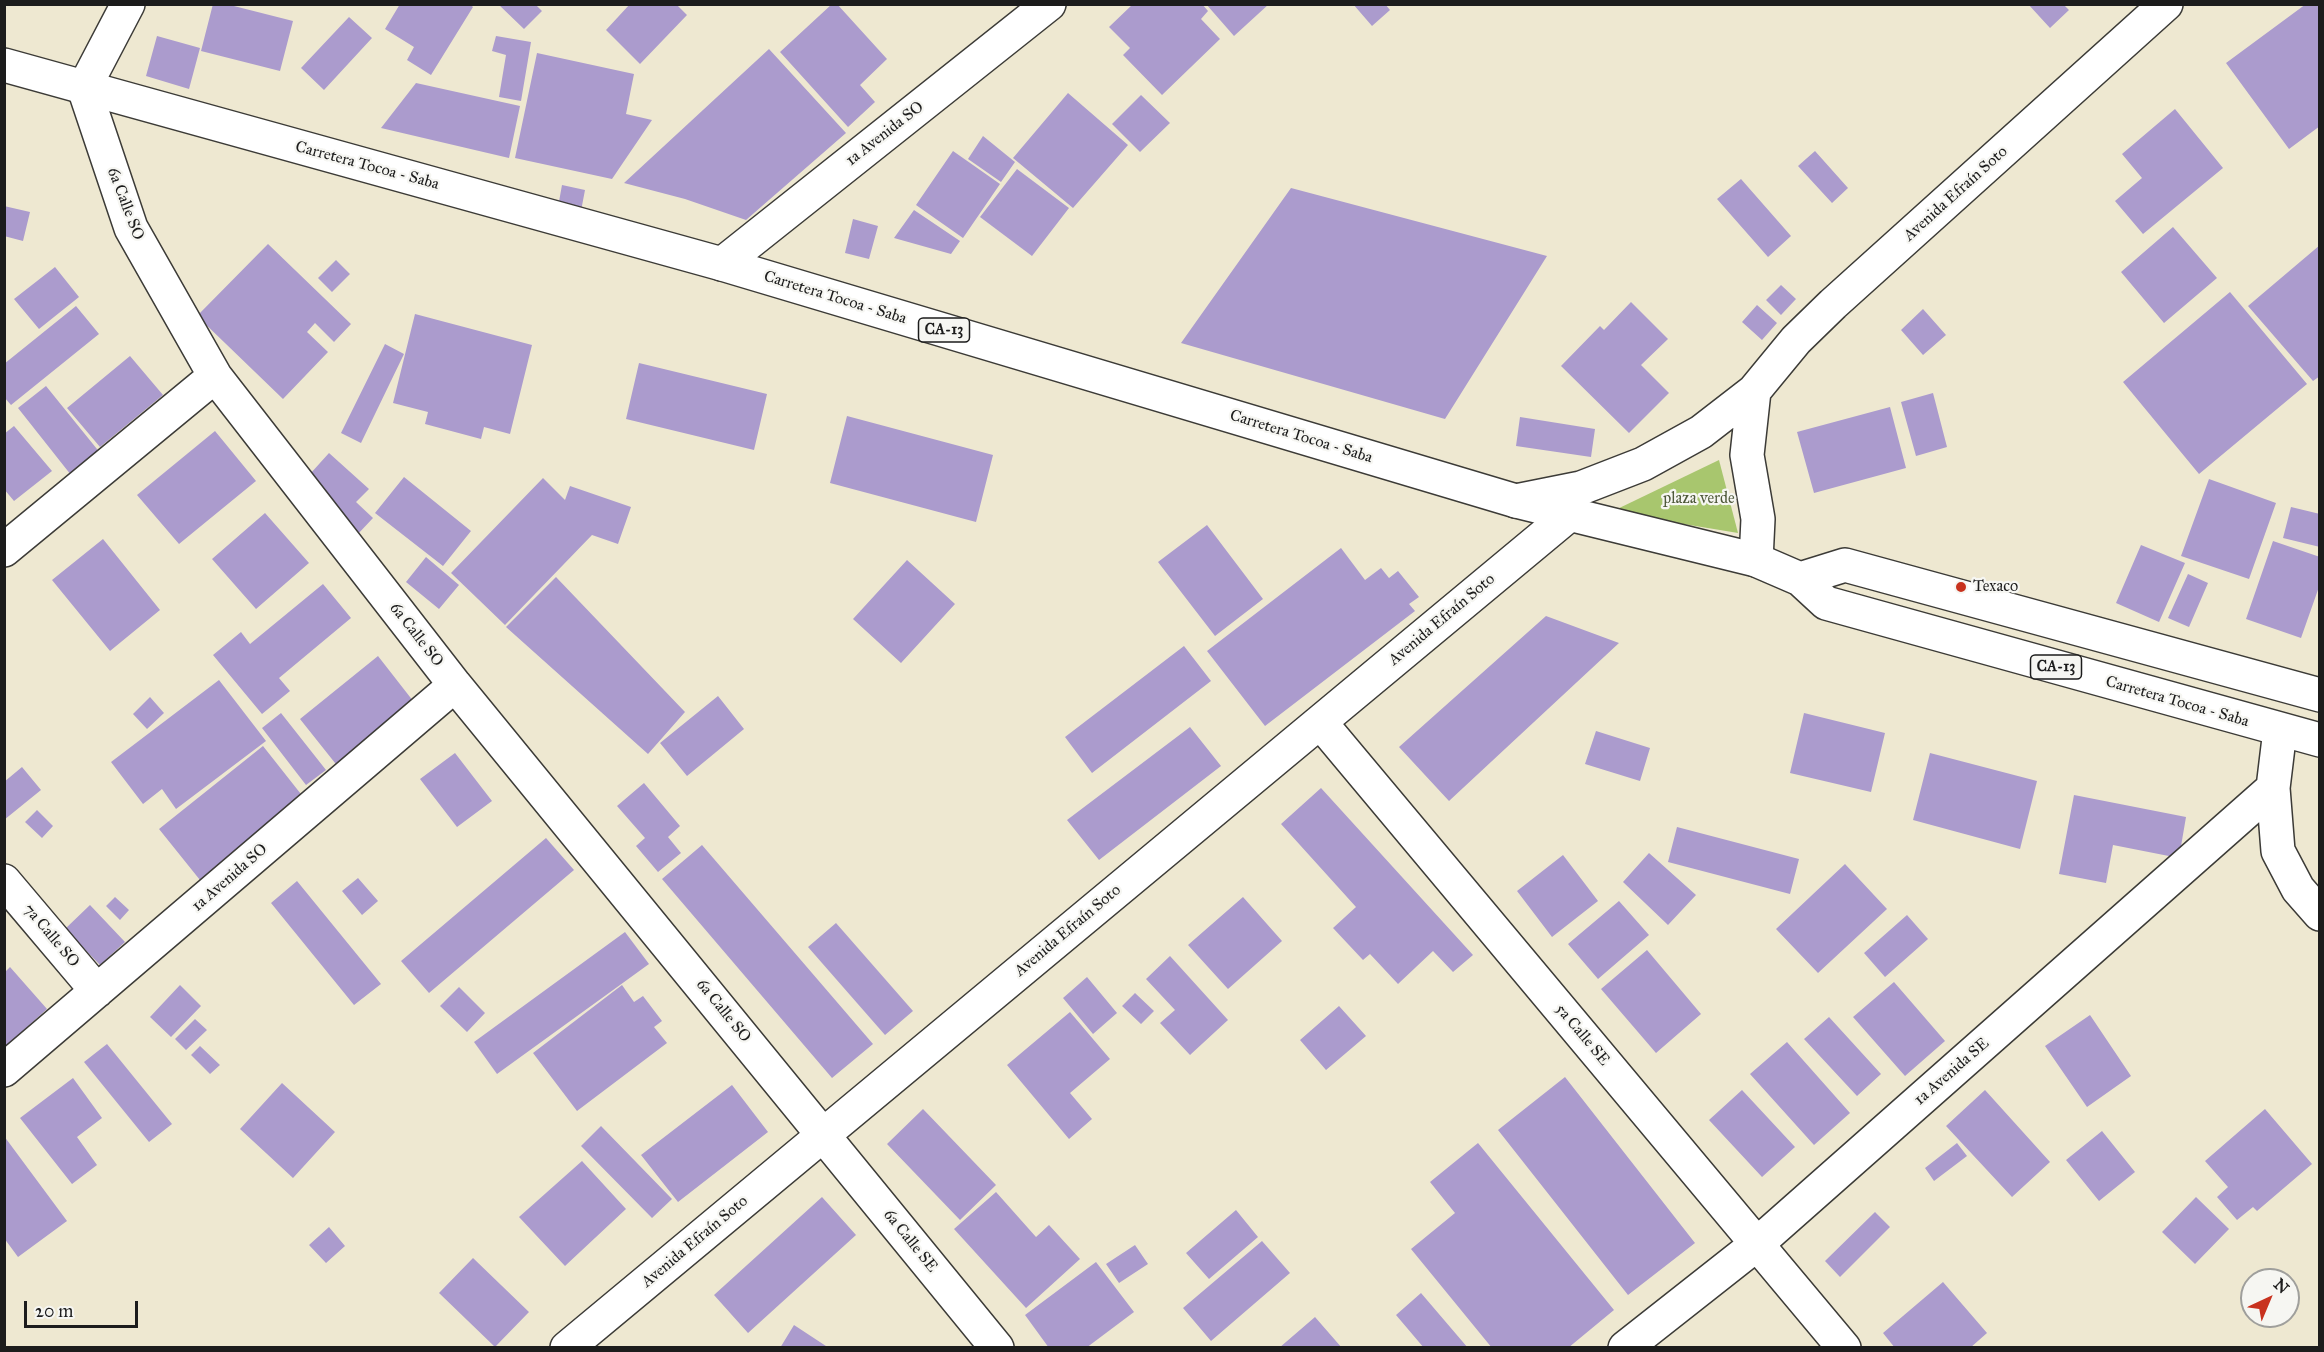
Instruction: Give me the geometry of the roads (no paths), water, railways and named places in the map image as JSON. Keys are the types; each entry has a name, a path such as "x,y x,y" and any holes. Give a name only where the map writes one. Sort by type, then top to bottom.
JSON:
{"street":[{"path":"84,88 128,4"},
{"name":"1a Avenida SO","path":"722,264 1049,4"},
{"name":"Avenida Efraín Soto","path":"1516,501 1581,488 1643,464 1701,432 1754,391 1796,340 1833,304 2166,4"},
{"name":"Carretera Tocoa - Saba","path":"4,65 722,264 1516,501 1756,560 1800,579 1826,603 2319,740"},
{"name":"6a Calle SO","path":"84,88 131,228 215,376 455,685 824,1134"},
{"path":"4,550 215,376"},
{"path":"1754,391 1747,455 1758,519 1756,560"},
{"name":"Avenida Efraín Soto","path":"567,1347 1570,514"},
{"name":"CA-13","path":"1800,579 1845,565 2319,695"},
{"name":"1a Avenida SO","path":"4,1070 455,685"},
{"name":"5a Calle SE","path":"1320,722 1844,1347"},
{"path":"2280,730 2273,788 2278,851 2298,889 2319,914"},
{"name":"1a Avenida SE","path":"1625,1347 1757,1244 2273,788"},
{"name":"7a Calle SO","path":"4,881 97,991"},
{"name":"6a Calle SE","path":"824,1134 997,1347"}],"place":[{"name":"Texaco","path":"1961,587"}],"park label":[{"name":"plaza verde","path":"1699,499"}]}
